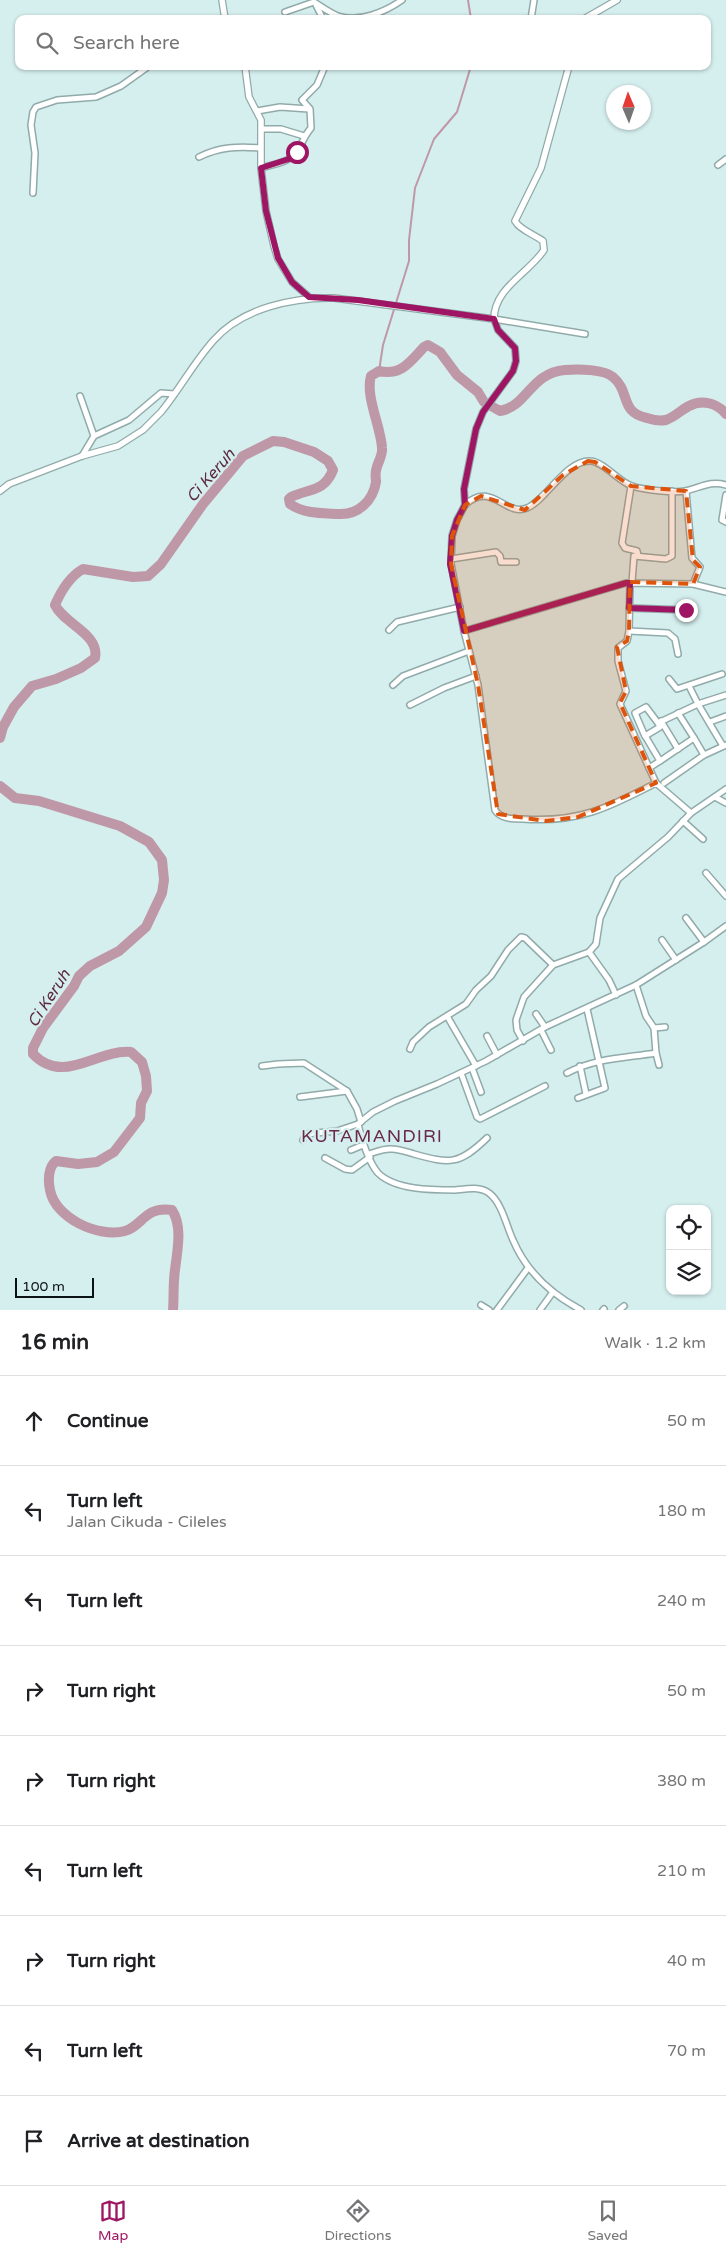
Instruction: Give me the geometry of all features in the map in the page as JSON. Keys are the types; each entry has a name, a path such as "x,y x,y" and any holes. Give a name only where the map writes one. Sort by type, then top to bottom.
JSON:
{"street":[{"path":"222,0 224,15"},
{"path":"370,15 376,14 402,0"},
{"path":"532,15 534,0"},
{"path":"591,15 616,0"},
{"path":"314,1 337,15"},
{"path":"285,12 314,1"},
{"path":"314,1 321,15"},
{"path":"33,193 35,153 31,125 33,112 36,107 57,100 96,98 121,86 143,70"},
{"path":"246,70 249,97 262,120 261,168 266,211 278,258 292,282 309,297"},
{"path":"261,168 293,156 304,136 311,128 310,109 302,100 317,85 323,70"},
{"path":"465,505 464,496 467,474 476,429 483,412 513,371 517,354 515,348 498,330 494,319 494,309 500,297 544,250 543,241 532,232 518,226 516,221 541,168 568,70"},
{"path":"257,111 280,107 310,109"},
{"path":"262,129 281,129 304,136"},
{"path":"199,157 224,148 260,148"},
{"path":"718,165 726,159"},
{"path":"0,491 9,484 82,456 110,449 126,442 153,422 215,338 244,318 293,299 309,297 358,300 585,334"},
{"path":"82,456 94,436 129,420 161,393 174,394"},
{"path":"80,396 94,436"},
{"path":"656,783 596,812 578,817 546,821 510,818 498,814 495,810 476,676 464,631 451,559 452,536 457,520 465,505 475,497 492,498 516,509 525,510 540,500 563,475 588,461 595,462 631,486 686,491 704,484 716,482 726,485"},
{"path":"631,486 622,543 625,548 637,551 638,556"},
{"path":"672,491 671,558 666,560 634,556 629,608 629,631 627,640 618,648 618,661 626,691 620,704 656,783 691,813"},
{"path":"686,491 692,558 700,567 693,584"},
{"path":"726,495 722,520 726,522"},
{"path":"451,559 496,552 500,556 501,562 516,562"},
{"path":"464,631 631,582 693,584 726,592"},
{"path":"389,630 397,622 460,607"},
{"path":"629,608 686,610"},
{"path":"629,631 668,633 675,639 678,654"},
{"path":"393,685 403,676 469,651"},
{"path":"669,679 677,689 722,674"},
{"path":"410,705 444,688 476,676"},
{"path":"664,783 704,756 725,745 698,704 689,686"},
{"path":"646,736 678,713 726,695"},
{"path":"660,761 646,736 636,712 646,707 661,724 678,749"},
{"path":"678,713 704,756"},
{"path":"710,722 726,716"},
{"path":"649,768 694,738"},
{"path":"523,1041 516,1026 516,1020 524,997 553,965 589,952 596,944 600,918 618,879 668,837 691,813 726,789"},
{"path":"715,797 726,803"},
{"path":"683,821 703,839"},
{"path":"706,873 725,891"},
{"path":"686,918 704,942"},
{"path":"303,1140 306,1134 337,1132 359,1123 373,1112 395,1101 474,1067 543,1028 588,1009 636,985 726,926"},
{"path":"410,1049 414,1042 429,1027 466,1004 476,990 491,976 508,950 522,936 553,965"},
{"path":"662,940 676,960"},
{"path":"589,952 606,974 616,995"},
{"path":"636,985 646,1016 654,1028 659,1065"},
{"path":"578,1098 605,1088 588,1009"},
{"path":"536,1014 552,1050"},
{"path":"447,1016 474,1067 481,1092"},
{"path":"654,1028 665,1027"},
{"path":"487,1036 497,1055"},
{"path":"567,1073 580,1066 600,1061 656,1053"},
{"path":"262,1066 304,1063 347,1091 358,1109 363,1145 379,1173 385,1179 402,1185 445,1190 478,1189 489,1193 502,1214 528,1268 554,1292 580,1310"},
{"path":"580,1066 586,1094"},
{"path":"461,1073 477,1117 480,1119 545,1086"},
{"path":"300,1098 347,1091"},
{"path":"325,1158 345,1169 352,1170 370,1155 394,1149 440,1162 451,1161 458,1160 474,1150 487,1138"},
{"path":"351,1150 363,1145"},
{"path":"497,1310 528,1268"},
{"path":"540,1310 554,1292"},
{"path":"480,1305 489,1310"}],"highlighted area":[{"path":"588,461 595,462 631,486 686,491 693,560 700,567 693,584 630,582 627,641 617,647 626,691 620,703 656,783 578,817 546,821 498,814 478,685 451,564 452,536 465,505 481,496 525,510 563,475"}],"waterway":[{"path":"468,0 470,15"},
{"path":"379,371 383,345 409,261 409,240 415,188 434,139 457,112 470,70"},
{"name":"Ci Keruh","path":"0,738 3,727 14,707 32,686 56,679 81,668 95,658 92,642 55,605 70,580 83,569 133,577 148,576 161,564 203,504 243,456 273,441 284,442 314,452 328,461 333,470 321,486 291,497 289,499 290,504 301,510 339,514 346,514 364,506 374,489 382,451 370,393 371,376 379,371 399,370 428,345 440,352 457,375 478,392 484,402 500,411 517,403 536,383 553,372 590,370 604,372 613,377 622,389 632,411 649,419 666,420 689,406 699,403 714,405 726,414"},
{"name":"Ci Keruh","path":"0,786 15,798 39,801 120,826 149,842 162,860 164,880 162,893 146,927 119,951 90,966 79,976 74,986 43,1028 33,1048 33,1054 45,1063 56,1067 68,1067 105,1056 131,1052 142,1062 146,1076 147,1091 141,1103 140,1118 114,1152 97,1162 78,1164 56,1161 50,1170 49,1186 54,1200 69,1217 79,1224 103,1231 125,1231 155,1211 172,1210 178,1231 173,1310"}],"district":[{"name":"KUTAMANDIRI","path":"372,1136"}],"route":[{"path":"297,152 289,159 261,168 266,211 274,246 278,258 292,282 300,290 309,297 358,300 494,319 498,330 515,348 517,354 513,371 483,412 476,429 464,489 465,505 457,520 452,536 450,564 464,631 626,583 630,583 629,608 686,610"}]}
